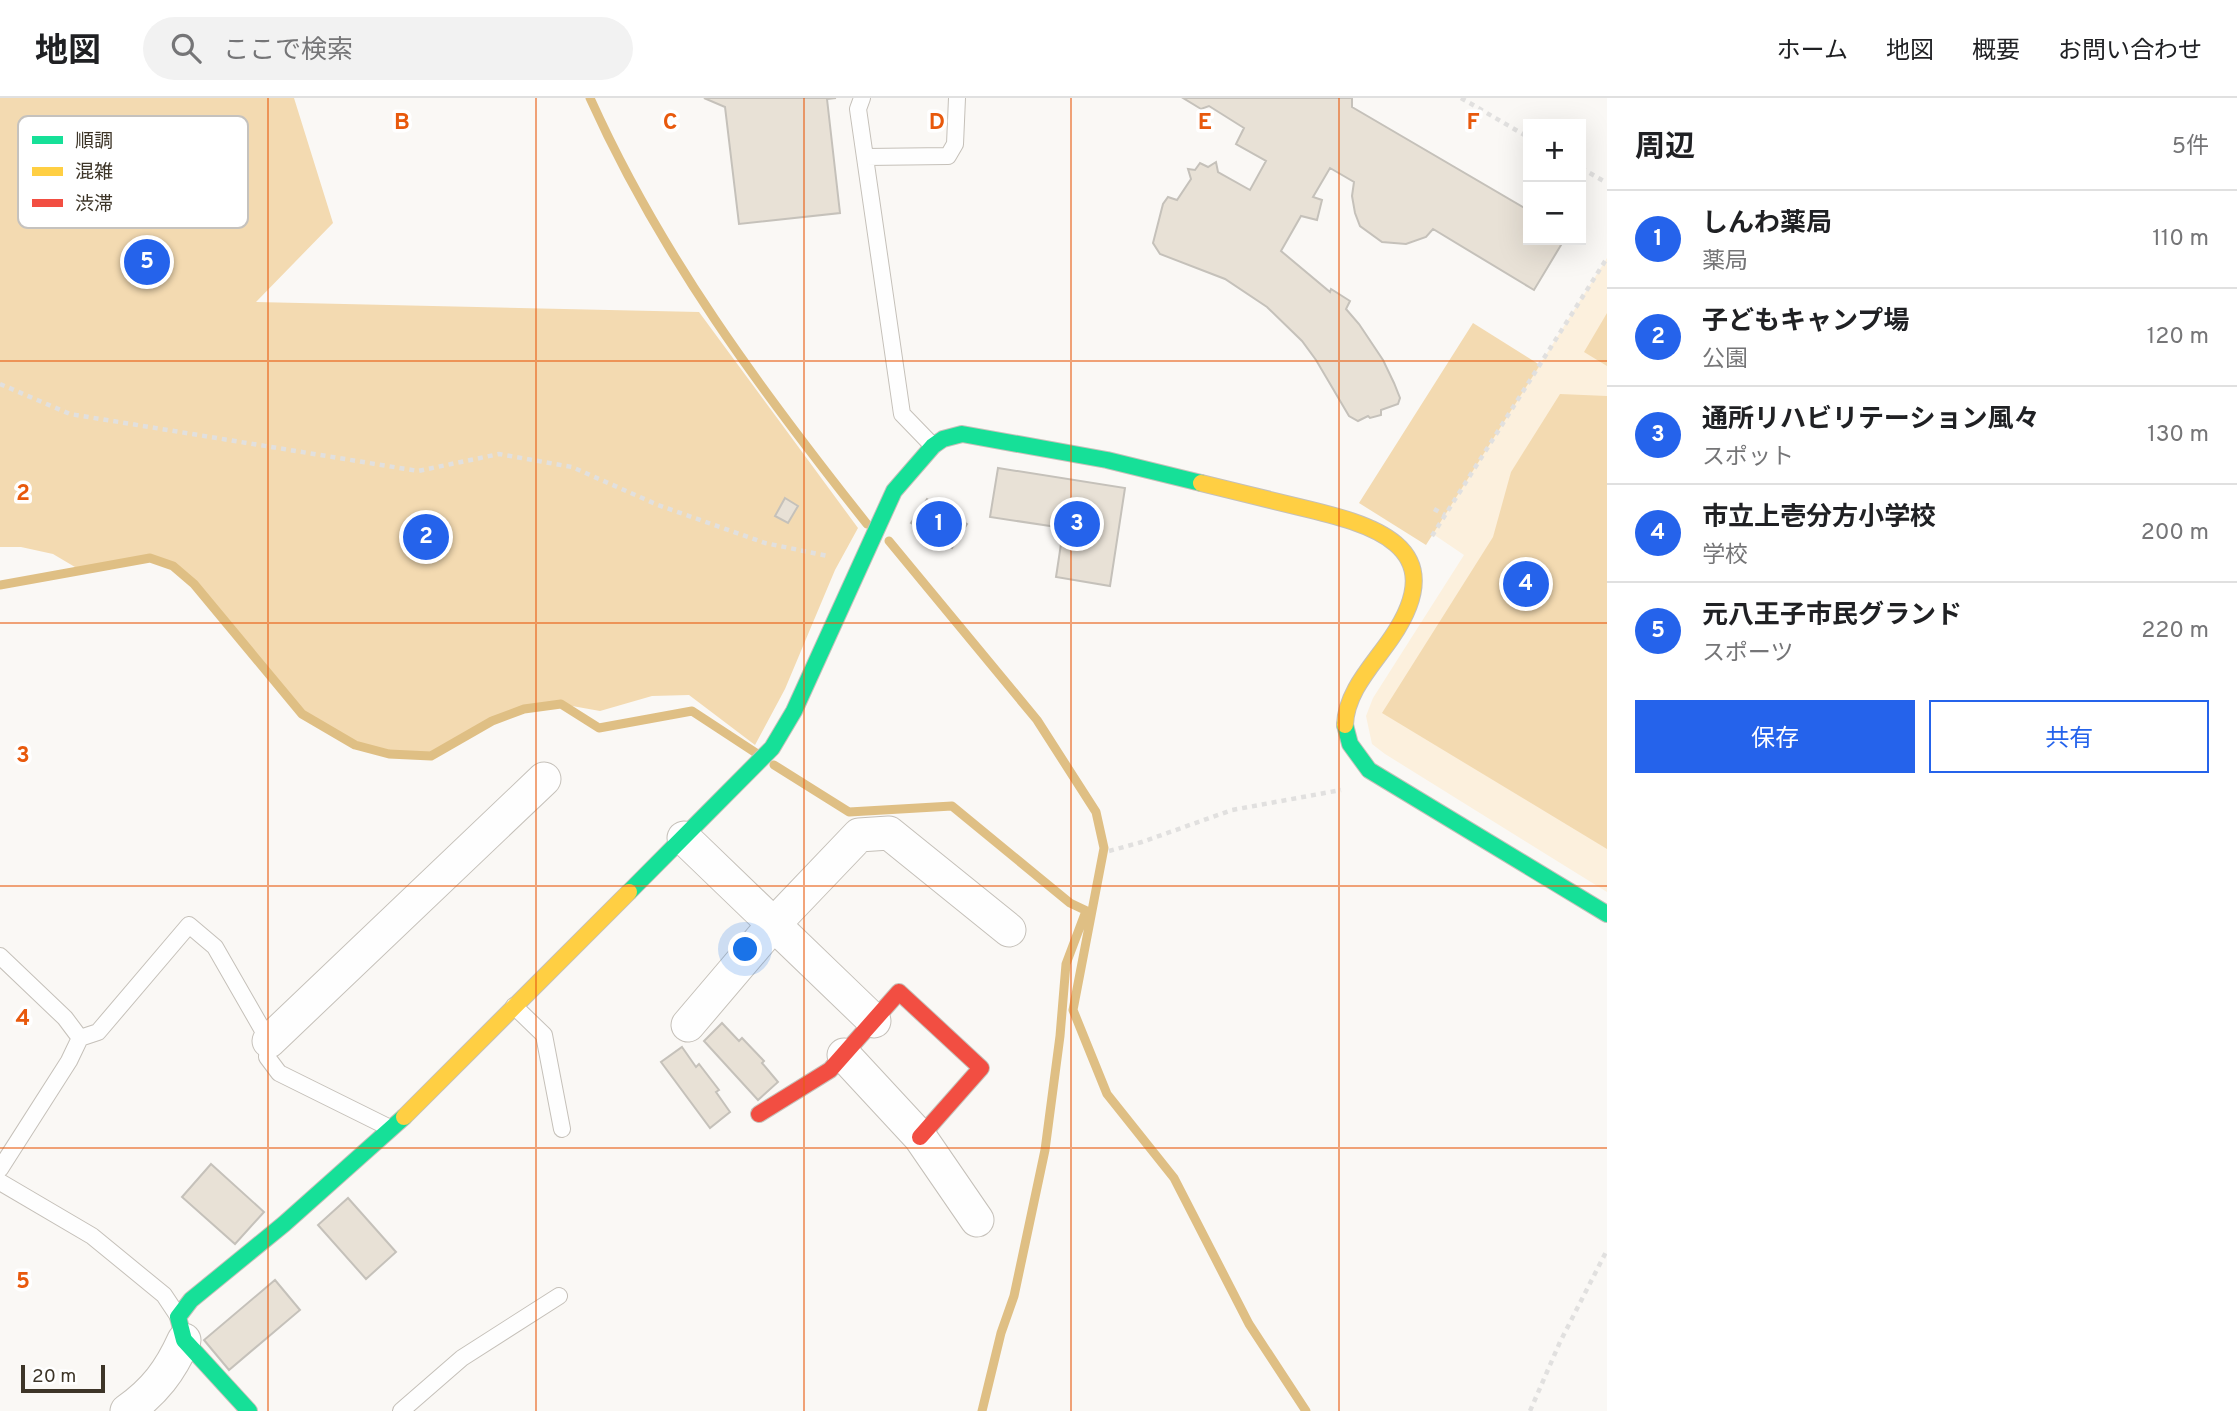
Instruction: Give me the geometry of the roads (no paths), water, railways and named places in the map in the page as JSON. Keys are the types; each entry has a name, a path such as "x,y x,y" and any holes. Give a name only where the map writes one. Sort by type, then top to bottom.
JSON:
{"street":[{"path":"127,1411 149,1395 173,1364 191,1300 284,1224 392,1129 772,748 794,711 894,491 933,446 943,439 962,434 1107,460 1353,520 1371,527 1394,542 1407,556 1413,594 1404,618 1356,690 1346,711 1348,742 1363,764 1382,778 1607,914"},
{"path":"270,1041 544,779"},
{"path":"688,1025 773,925 859,835 889,833 1009,930"},
{"path":"684,838 874,1021"},
{"path":"759,1114 830,1070 899,992 981,1068 920,1137"},
{"path":"844,1055 920,1137 977,1220"},
{"path":"181,1329 248,1411"}],"lane":[{"path":"862,98 858,109 902,414 933,446"},
{"path":"866,157 948,156 955,144 957,98"},
{"path":"0,1169 69,1061 80,1038 98,1031 189,925 215,947 270,1041 267,1057 279,1073 392,1129"},
{"path":"0,956 65,1018 80,1038"},
{"path":"514,1006 544,1035 562,1129"},
{"path":"0,1182 92,1237 164,1295 181,1329"},
{"path":"401,1411 462,1358 559,1296"}],"waterway":[{"path":"590,98 648,212 715,320 751,372 867,524"},
{"path":"889,541 1037,720 1096,812 1104,848 1073,1010 1107,1094 1174,1178 1249,1324 1306,1411"},
{"path":"0,585 150,558 173,566 194,584 302,714 355,745 389,754 431,756 492,721 524,709 561,704 599,728 692,711 756,753"},
{"path":"774,765 849,812 952,806 1070,903 1089,912"},
{"path":"982,1411 1001,1333 1014,1296 1045,1150 1060,1036 1066,964 1086,911"}],"place":[{"name":"元八王子市民グランド","path":"147,262"},
{"name":"しんわ薬局","path":"939,524"},
{"name":"通所リハビリテーション風々","path":"1077,524"},
{"name":"子どもキャンプ場","path":"426,537"},
{"name":"市立上壱分方小学校","path":"1526,584"}]}
